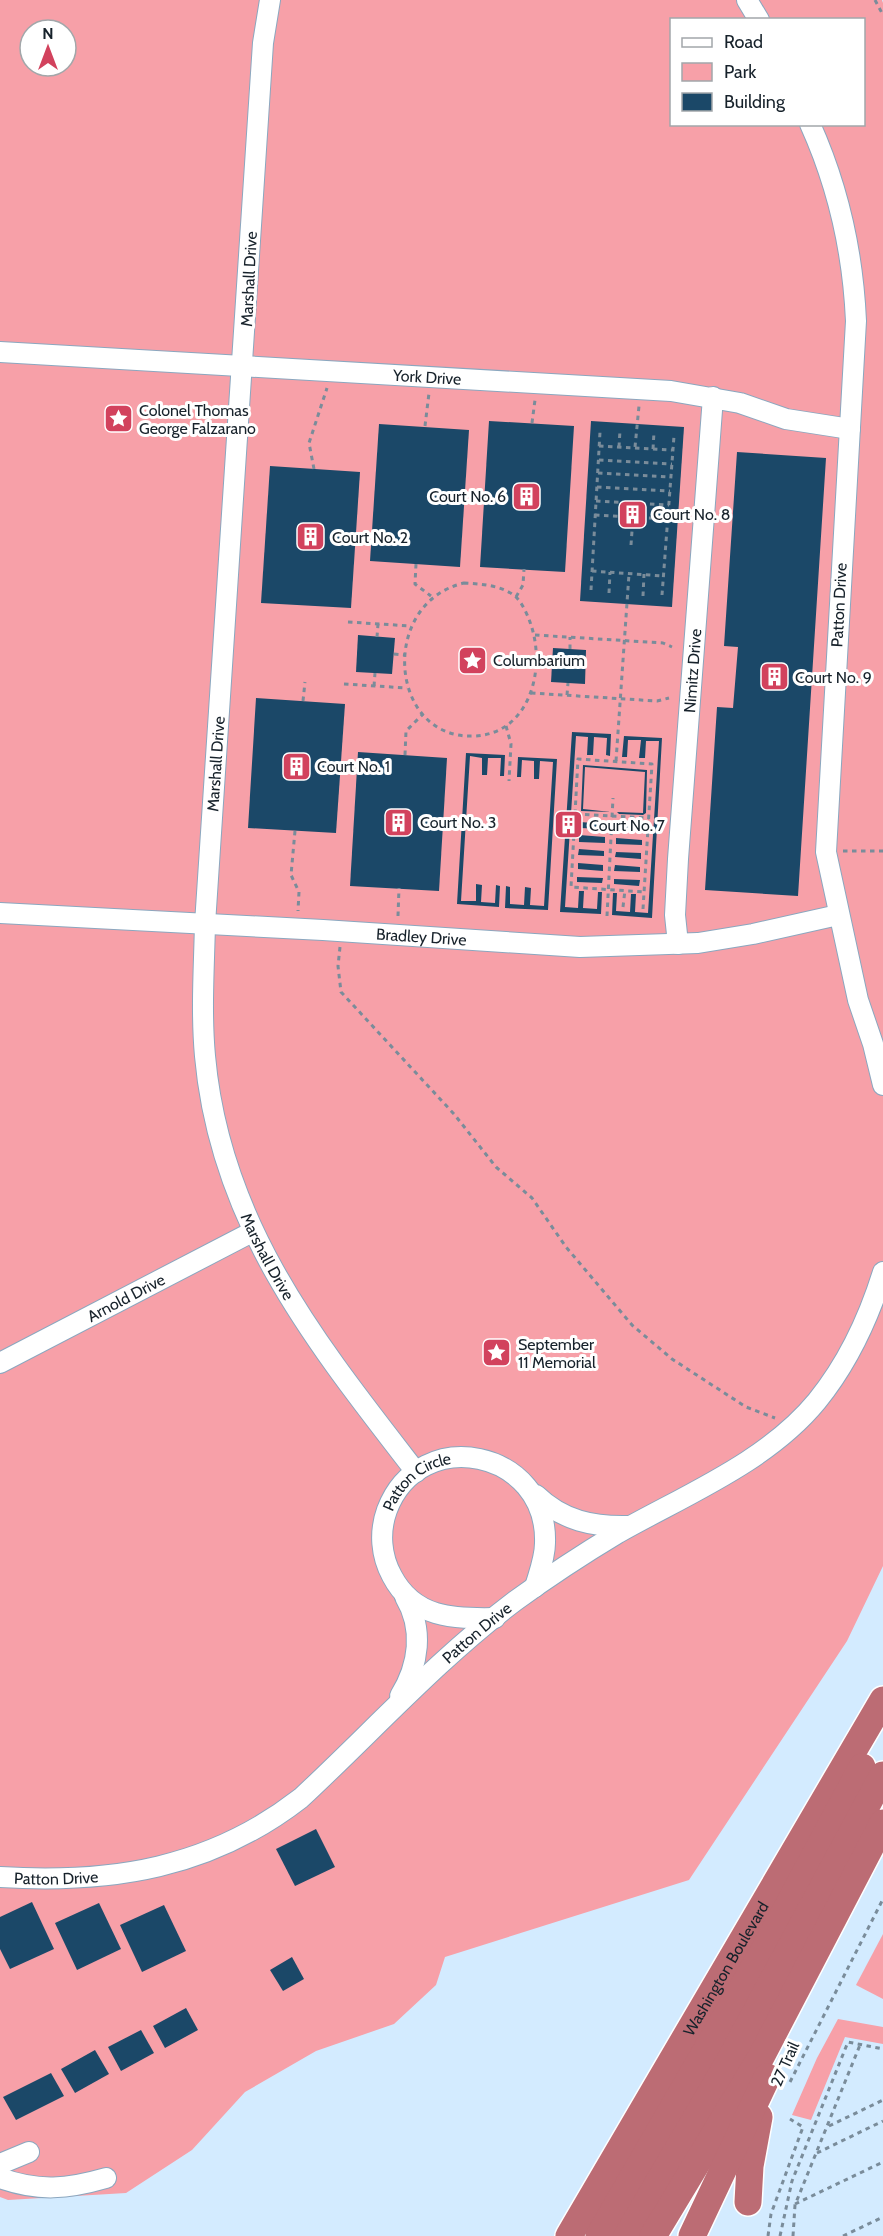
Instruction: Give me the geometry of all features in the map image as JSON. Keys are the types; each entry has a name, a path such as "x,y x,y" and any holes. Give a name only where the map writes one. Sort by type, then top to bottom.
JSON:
{"highway":[{"name":"Washington Boulevard","path":"569,2236 883,1700"},
{"path":"599,2236 779,1925 883,1729"},
{"path":"627,2236 731,2058 883,1775"},
{"path":"653,2236 761,2058 883,1823"},
{"path":"748,2202 755,2134 777,2082 832,1922"},
{"path":"692,2236 777,2082"}],"lane":[{"name":"Marshall Drive","path":"270,0 262,55 205,924 204,1020 211,1098 235,1184 252,1232 296,1310 416,1472"},
{"path":"747,0 758,18"},
{"name":"Patton Drive","path":"811,126 840,212 854,276 856,321 826,852 858,1000 873,1044 883,1085"},
{"name":"York Drive","path":"0,352 661,390 713,397 740,403 786,419 850,429"},
{"name":"Nimitz Drive","path":"678,944 675,915 678,859 713,397"},
{"name":"Bradley Drive","path":"0,913 342,931 580,947 678,944 753,934 838,915"},
{"name":"Arnold Drive","path":"0,1363 252,1232"},
{"name":"Patton Drive","path":"0,1877 35,1879 100,1877 145,1872 184,1862 274,1819 301,1798 463,1643 535,1587 632,1526 730,1470 793,1425 816,1402 836,1375 869,1312 883,1272"},
{"name":"Patton Circle","path":"390,1713 407,1685 415,1661 417,1624 413,1611 388,1569 384,1556 382,1528 393,1497 416,1472 435,1462 468,1456 503,1466 552,1509 581,1523 601,1527 632,1526"},
{"name":"Patton Circle","path":"528,1487 537,1500 545,1531 545,1546 535,1587"},
{"name":"Patton Circle","path":"402,1592 418,1606 437,1615 457,1619 495,1618"},
{"path":"0,2164 29,2152"},
{"path":"0,2178 38,2188 71,2188 106,2178"}],"path":[{"path":"875,0 883,15"},
{"path":"314,469 309,442 325,398 329,370"},
{"path":"425,426 430,376"},
{"path":"635,448 637,424"},
{"path":"619,447 620,430"},
{"path":"591,590 600,432"},
{"path":"653,449 654,432"},
{"path":"662,595 674,436"},
{"path":"599,446 672,450"},
{"path":"598,460 672,464"},
{"path":"598,474 670,477"},
{"path":"597,488 670,491"},
{"path":"596,501 669,505"},
{"path":"595,515 668,519"},
{"path":"631,545 633,517"},
{"path":"416,564 415,584 431,597"},
{"path":"516,597 523,585 524,569"},
{"path":"592,571 663,576"},
{"path":"609,593 610,572"},
{"path":"616,761 629,574"},
{"path":"643,596 644,574"},
{"path":"464,583 481,584 516,597 528,615 535,635 538,670 526,705 506,726 488,734 462,735 447,732 423,714 407,688 405,655 411,626 431,597 441,590 464,583"},
{"path":"348,622 411,626"},
{"path":"377,637 378,624"},
{"path":"535,635 663,643 666,647 672,647"},
{"path":"570,637 570,649"},
{"path":"394,654 405,655"},
{"path":"374,686 375,673"},
{"path":"303,701 305,682"},
{"path":"567,695 568,683"},
{"path":"344,684 407,688"},
{"path":"531,693 657,701 669,698"},
{"path":"405,755 406,731 423,714"},
{"path":"506,726 511,744 509,782"},
{"path":"643,909 652,764 579,759 571,886 644,891"},
{"path":"607,916 613,798"},
{"path":"576,814 612,818 649,818"},
{"path":"295,831 291,875 299,892 297,929"},
{"path":"826,852 883,851"},
{"path":"397,935 399,888"},
{"path":"623,907 625,890"},
{"path":"342,931 338,966 341,992 454,1114 496,1167 532,1198 566,1247 632,1325 672,1359 746,1407 793,1425"},
{"name":"27 Trail","path":"777,2082 798,2060 883,1899"},
{"path":"780,2236 792,2181 848,2042 883,2049"},
{"path":"793,2236 795,2205 860,2045"},
{"path":"827,2127 883,2100"},
{"path":"768,2236 771,2214 803,2127 790,2118"},
{"path":"815,2154 883,2121"},
{"path":"795,2205 883,2162"},
{"path":"843,2236 883,2217"}],"green space":[{"path":"0,0 882,0 883,1566 847,1641 689,1880 445,1957 436,1985 394,2024 316,2051 245,2092 192,2150 126,2193 8,2200 0,2197"},
{"path":"883,1934 883,1999 856,1985"},
{"path":"838,2019 883,2027 883,2044 845,2037 811,2120 792,2115 817,2058"}],"building":[{"name":"Court No. 6","path":"489,421 574,426 565,572 480,567"},
{"name":"Court No. 8","path":"591,421 684,427 672,607 580,601"},
{"path":"379,424 469,430 460,567 370,561"},
{"name":"Court No. 9","path":"737,452 826,458 798,896 705,890 717,707 733,708 738,647 724,646"},
{"name":"Court No. 2","path":"270,466 360,472 351,608 261,603"},
{"path":"358,635 395,638 392,674 356,672"},
{"path":"553,648 586,650 585,684 551,682"},
{"name":"Court No. 1","path":"256,698 345,704 336,833 248,828"},
{"name":"Court No. 7","path":"572,732 611,734 610,756 606,755 607,738 594,737 593,755 587,755 588,737 576,736 565,907 578,908 579,891 584,891 583,908 597,909 598,892 602,892 601,914 560,912"},
{"path":"624,736 662,738 652,918 612,915 613,893 617,893 616,911 630,912 631,894 636,894 635,912 648,913 659,741 646,741 645,758 639,758 641,740 628,740 627,757 622,757"},
{"name":"Court No. 3","path":"358,752 447,758 439,891 350,886"},
{"path":"466,753 505,755 504,776 500,776 501,758 488,758 487,775 482,775 482,758 470,756 461,901 476,901 476,884 482,885 481,902 495,903 496,885 500,886 499,907 457,904"},
{"path":"518,757 557,759 548,910 505,908 506,886 510,887 510,904 524,905 525,887 531,888 530,905 544,906 553,762 540,761 539,779 534,779 534,761 522,760 521,777 517,777"},
{"path":"583,765 647,770 646,813 643,815 617,812 643,813 645,772 585,767 583,809 611,812 581,811"},
{"path":"580,822 606,824 606,829 580,828"},
{"path":"617,824 642,826 642,831 617,830"},
{"path":"579,835 605,837 605,843 579,842"},
{"path":"616,838 642,840 642,845 616,844"},
{"path":"579,849 604,851 604,856 578,855"},
{"path":"616,852 641,853 641,859 615,857"},
{"path":"578,863 603,865 603,871 578,869"},
{"path":"615,865 640,867 640,872 614,871"},
{"path":"577,877 603,878 602,883 577,882"},
{"path":"614,879 640,880 639,886 614,884"},
{"path":"316,1829 335,1867 295,1886 276,1849"},
{"path":"32,1902 54,1949 10,1969 0,1949 0,1917"},
{"path":"99,1903 121,1949 77,1970 55,1923"},
{"path":"164,1905 186,1951 142,1972 120,1925"},
{"path":"292,1957 304,1979 283,1991 270,1970"},
{"path":"186,2008 198,2030 165,2048 153,2026"},
{"path":"141,2030 154,2053 121,2071 108,2047"},
{"path":"95,2050 109,2074 75,2093 61,2069"},
{"path":"51,2073 64,2096 16,2120 3,2097"}],"place":[{"name":"Colonel Thomas George Falzarano","path":"118,419"},
{"name":"Court No. 6","path":"527,496"},
{"name":"Court No. 8","path":"632,514"},
{"name":"Court No. 2","path":"311,537"},
{"name":"Columbarium","path":"472,660"},
{"name":"Court No. 9","path":"774,677"},
{"name":"Court No. 1","path":"296,766"},
{"name":"Court No. 3","path":"399,822"},
{"name":"Court No. 7","path":"568,825"},
{"name":"September 11 Memorial","path":"497,1353"}]}
